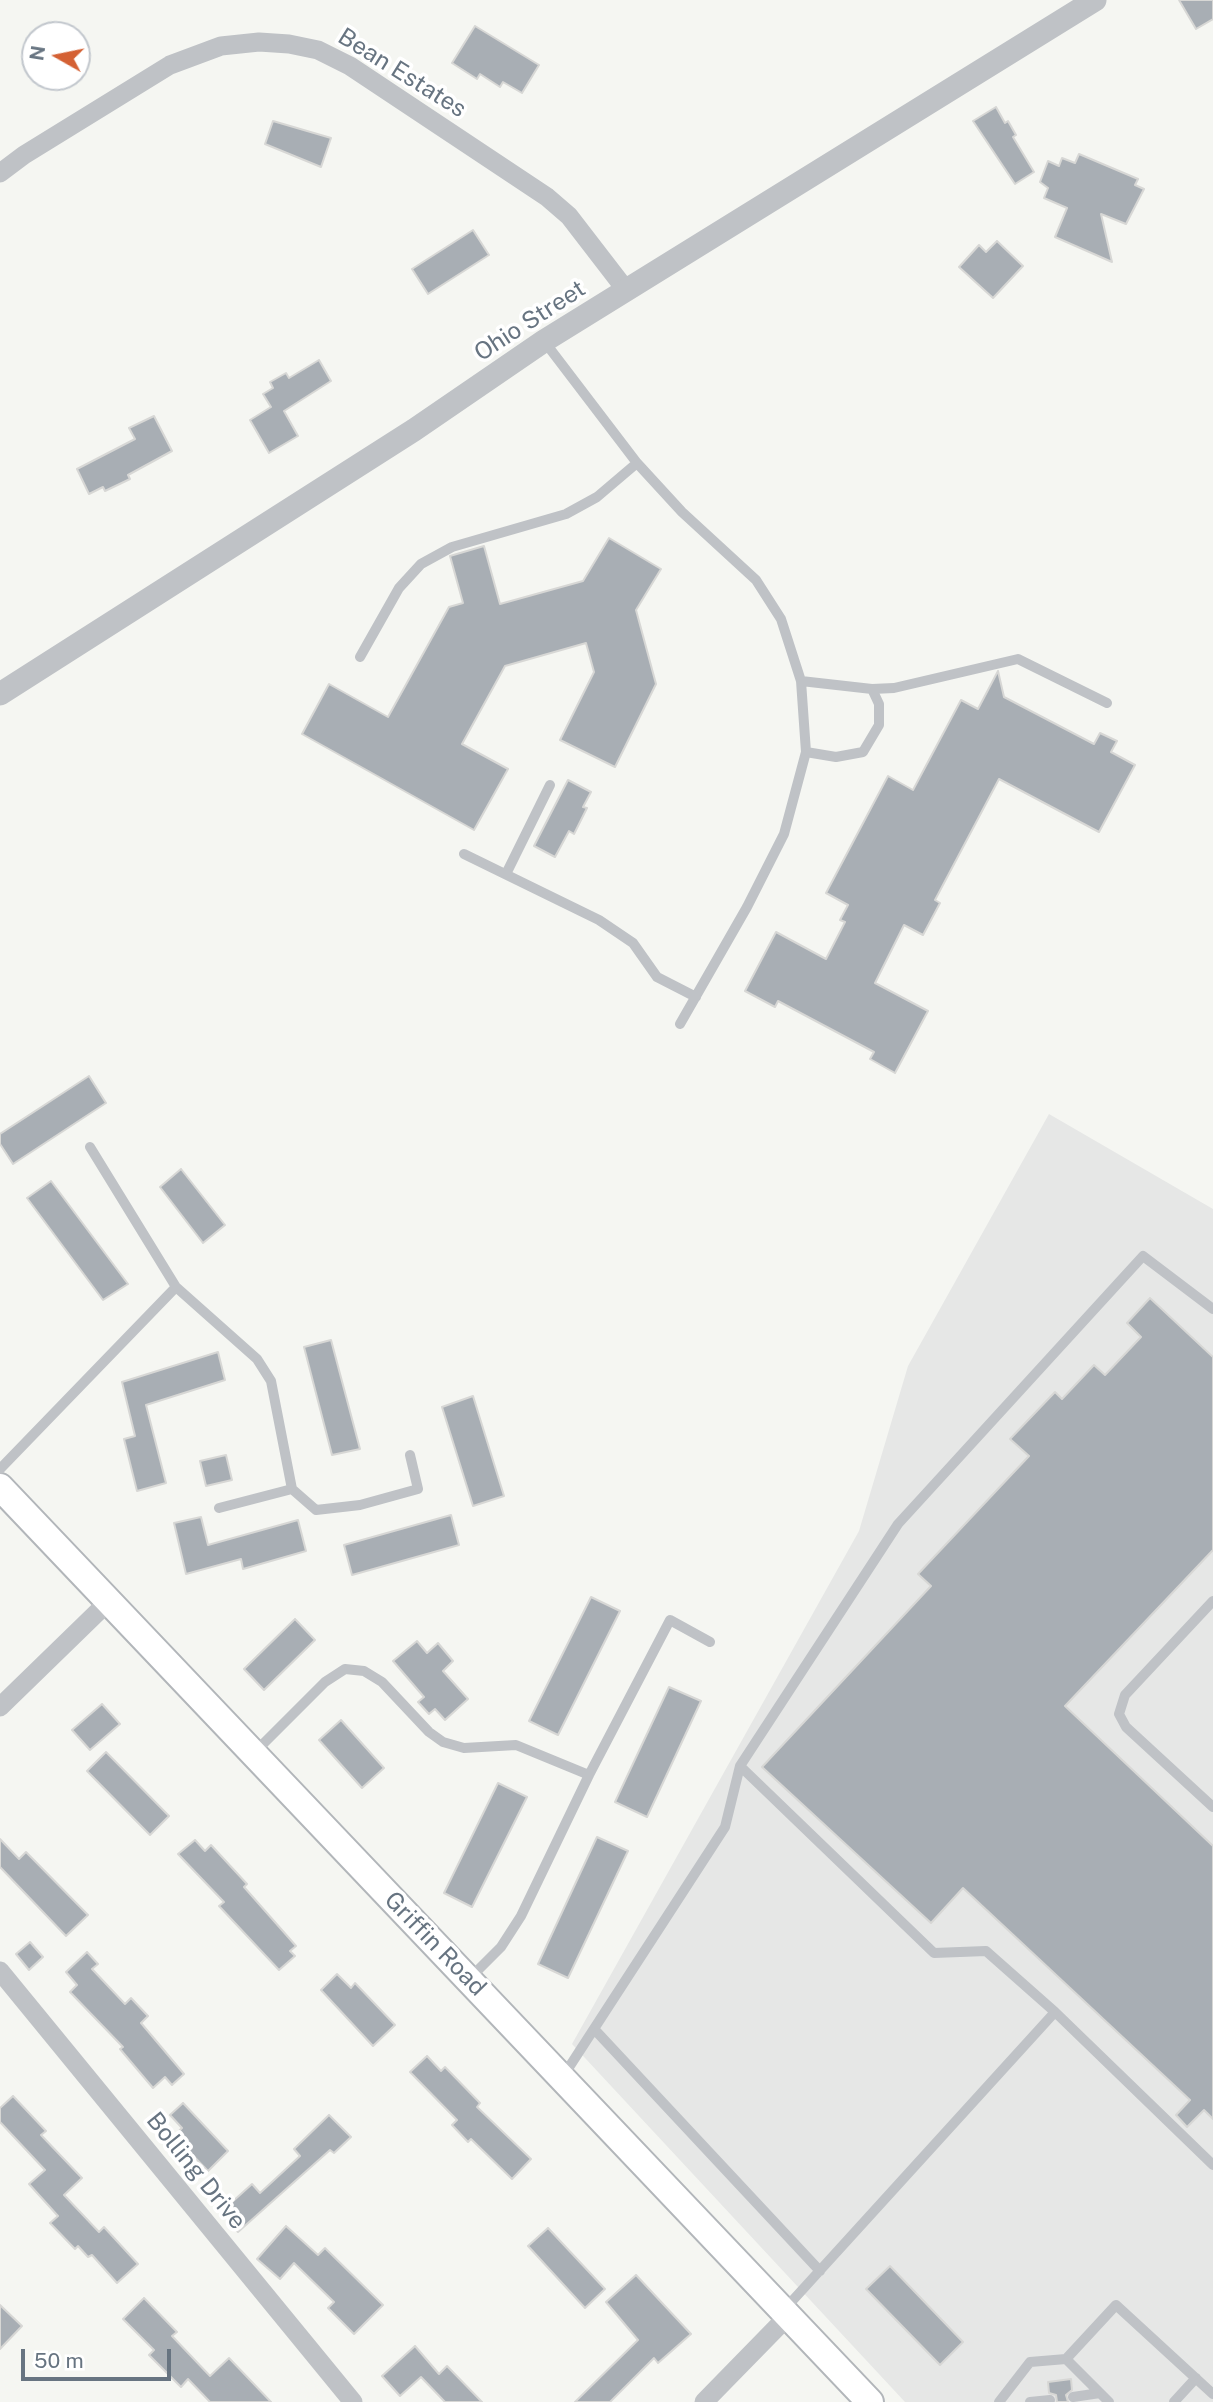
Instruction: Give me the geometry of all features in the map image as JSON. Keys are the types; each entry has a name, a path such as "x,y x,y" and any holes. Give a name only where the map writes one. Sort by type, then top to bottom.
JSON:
{"main road":[{"name":"Griffin Road","path":"0,1487 870,2402"}],"street":[{"name":"Ohio Street","path":"0,694 414,430 544,341 1095,0"},
{"name":"Bean Estates","path":"0,173 24,155 170,65 221,46 259,42 289,44 318,50 350,66 547,197 569,216 626,290"},
{"path":"0,1707 109,1601"},
{"name":"Bolling Drive","path":"0,1971 353,2402"},
{"path":"704,2402 785,2314"}],"lane":[{"path":"544,341 636,463 682,512 756,580 781,619 800,681 806,752 784,834 747,907 680,1024"},
{"path":"360,657 399,588 421,564 452,547 566,514 597,497 636,463"},
{"path":"800,681 872,689 894,688 1018,659 1107,703"},
{"path":"806,752 836,757 863,752 879,725 879,704 872,689"},
{"path":"506,874 550,785"},
{"path":"464,853 599,920 633,943 657,976 696,997"},
{"path":"90,1147 176,1287 257,1359 271,1381 292,1489 316,1510 360,1505 418,1489 410,1455"},
{"path":"562,2078 725,1827 740,1766 898,1524 1143,1256 1213,1310"},
{"path":"0,1469 176,1287"},
{"path":"219,1508 292,1489"},
{"path":"1213,1601 1125,1695 1119,1714 1126,1727 1213,1807"},
{"path":"469,1979 501,1947 521,1916 589,1775 670,1620 710,1642"},
{"path":"253,1754 326,1682 345,1669 364,1671 382,1682 429,1732 443,1742 464,1748 516,1745 589,1775"},
{"path":"740,1766 934,1953 986,1951 1055,2012 1213,2165"},
{"path":"785,2314 820,2271 1055,2012"},
{"path":"595,2030 820,2271"},
{"path":"999,2402 1030,2362 1066,2359 1116,2305 1213,2394"},
{"path":"1066,2359 1109,2402"},
{"path":"1174,2402 1196,2378"},
{"path":"1073,2397 1100,2393"},
{"path":"1030,2402 1050,2400"}],"shaded area":[{"path":"1049,1114 1213,1209 1213,2402 905,2402 572,2044 859,1531 908,1366"}],"building":[{"path":"1179,0 1213,0 1213,19 1196,29"},
{"path":"475,26 539,65 522,93 503,82 500,87 480,74 477,79 452,63"},
{"path":"996,107 1005,123 1008,121 1016,135 1013,137 1034,172 1015,184 973,121"},
{"path":"273,121 331,138 321,167 265,144"},
{"path":"1079,154 1138,179 1135,185 1144,189 1126,224 1101,214 1112,262 1055,237 1067,208 1044,198 1048,188 1040,182 1048,161 1059,166 1062,158 1075,163"},
{"path":"473,230 489,255 428,294 412,269"},
{"path":"997,241 1023,266 993,298 959,267 979,245 986,252"},
{"path":"319,360 331,381 284,411 298,436 269,453 250,420 271,407 263,394 273,388 270,382 286,373 289,378"},
{"path":"154,416 172,451 128,475 130,479 105,491 103,487 89,494 77,469 135,439 129,428"},
{"path":"609,538 661,569 636,610 656,684 615,767 560,740 594,672 586,643 505,666 462,744 508,769 474,830 302,734 329,684 388,717 449,607 463,603 450,556 484,546 500,604 583,581"},
{"path":"998,671 1004,697 1094,744 1100,733 1117,741 1111,752 1135,765 1099,832 999,779 935,900 940,903 923,935 904,925 875,983 928,1011 895,1073 870,1059 874,1052 778,1001 775,1007 745,991 776,932 826,959 845,922 840,920 848,905 826,893 888,776 913,790 961,700 978,709"},
{"path":"568,780 591,792 583,807 587,808 574,834 569,831 555,857 534,846"},
{"path":"89,1076 106,1103 13,1164 0,1144 0,1134"},
{"path":"181,1169 225,1225 203,1243 160,1187"},
{"path":"51,1181 128,1284 103,1300 27,1198"},
{"path":"1150,1298 1213,1357 1213,1550 1065,1706 1213,1846 1213,2119 1204,2110 1187,2127 1176,2115 1190,2100 963,1888 931,1923 762,1767 931,1586 918,1574 1029,1456 1010,1439 1055,1392 1062,1399 1094,1365 1105,1375 1141,1337 1127,1323"},
{"path":"331,1340 360,1449 332,1455 304,1347"},
{"path":"218,1352 225,1380 146,1405 166,1483 137,1491 124,1439 135,1436 122,1382"},
{"path":"473,1396 504,1496 473,1506 442,1407"},
{"path":"226,1455 232,1480 206,1486 200,1461"},
{"path":"451,1515 459,1545 352,1575 344,1545"},
{"path":"201,1517 208,1545 298,1520 306,1551 243,1569 241,1559 186,1574 174,1523"},
{"path":"591,1597 620,1611 558,1735 529,1721"},
{"path":"295,1619 315,1640 264,1690 244,1669"},
{"path":"417,1641 427,1653 438,1643 453,1661 443,1671 468,1699 445,1720 435,1709 429,1714 418,1702 424,1697 393,1661"},
{"path":"669,1687 701,1701 647,1817 615,1802"},
{"path":"102,1704 120,1724 90,1750 72,1730"},
{"path":"341,1720 384,1768 362,1788 319,1740"},
{"path":"106,1752 169,1816 150,1835 87,1771"},
{"path":"498,1783 527,1797 472,1907 444,1893"},
{"path":"597,1837 628,1851 568,1978 538,1964"},
{"path":"0,1839 19,1859 26,1852 88,1915 66,1936 0,1867"},
{"path":"195,1840 205,1851 211,1845 247,1884 244,1887 296,1946 290,1951 295,1956 279,1970 219,1906 224,1902 178,1854"},
{"path":"30,1942 43,1957 29,1970 16,1954"},
{"path":"87,1952 98,1964 92,1969 125,2004 131,1998 148,2016 141,2023 184,2074 172,2085 165,2077 153,2088 120,2049 123,2047 70,1992 77,1985 66,1972"},
{"path":"337,1974 351,1988 355,1983 395,2025 373,2046 321,1990"},
{"path":"427,2056 441,2071 445,2067 480,2103 477,2107 531,2159 512,2179 471,2139 468,2142 452,2125 457,2120 410,2072"},
{"path":"13,2096 46,2131 41,2135 82,2178 64,2195 99,2232 104,2227 138,2264 117,2283 92,2255 88,2257 78,2246 75,2249 50,2223 58,2216 29,2184 45,2170 0,2122 0,2108"},
{"path":"183,2103 228,2151 208,2171 174,2136 182,2128 170,2115"},
{"path":"329,2115 351,2137 334,2153 330,2150 238,2232 221,2212 252,2184 260,2193 300,2156 294,2149"},
{"path":"286,2226 318,2255 325,2248 383,2305 354,2334 328,2308 334,2302 294,2263 280,2279 257,2259"},
{"path":"548,2228 605,2289 585,2308 528,2246"},
{"path":"890,2266 963,2342 940,2365 866,2289"},
{"path":"636,2275 691,2334 658,2363 654,2358 610,2402 575,2402 638,2340 606,2302"},
{"path":"144,2298 177,2332 172,2336 210,2376 229,2358 271,2402 210,2402 188,2379 181,2387 149,2355 154,2350 123,2319"},
{"path":"0,2305 22,2326 0,2349"},
{"path":"415,2346 439,2374 447,2366 482,2402 445,2402 421,2377 400,2396 382,2376"},
{"path":"1071,2379 1072,2390 1066,2395 1068,2402 1057,2402 1056,2395 1049,2393 1048,2382"}]}
